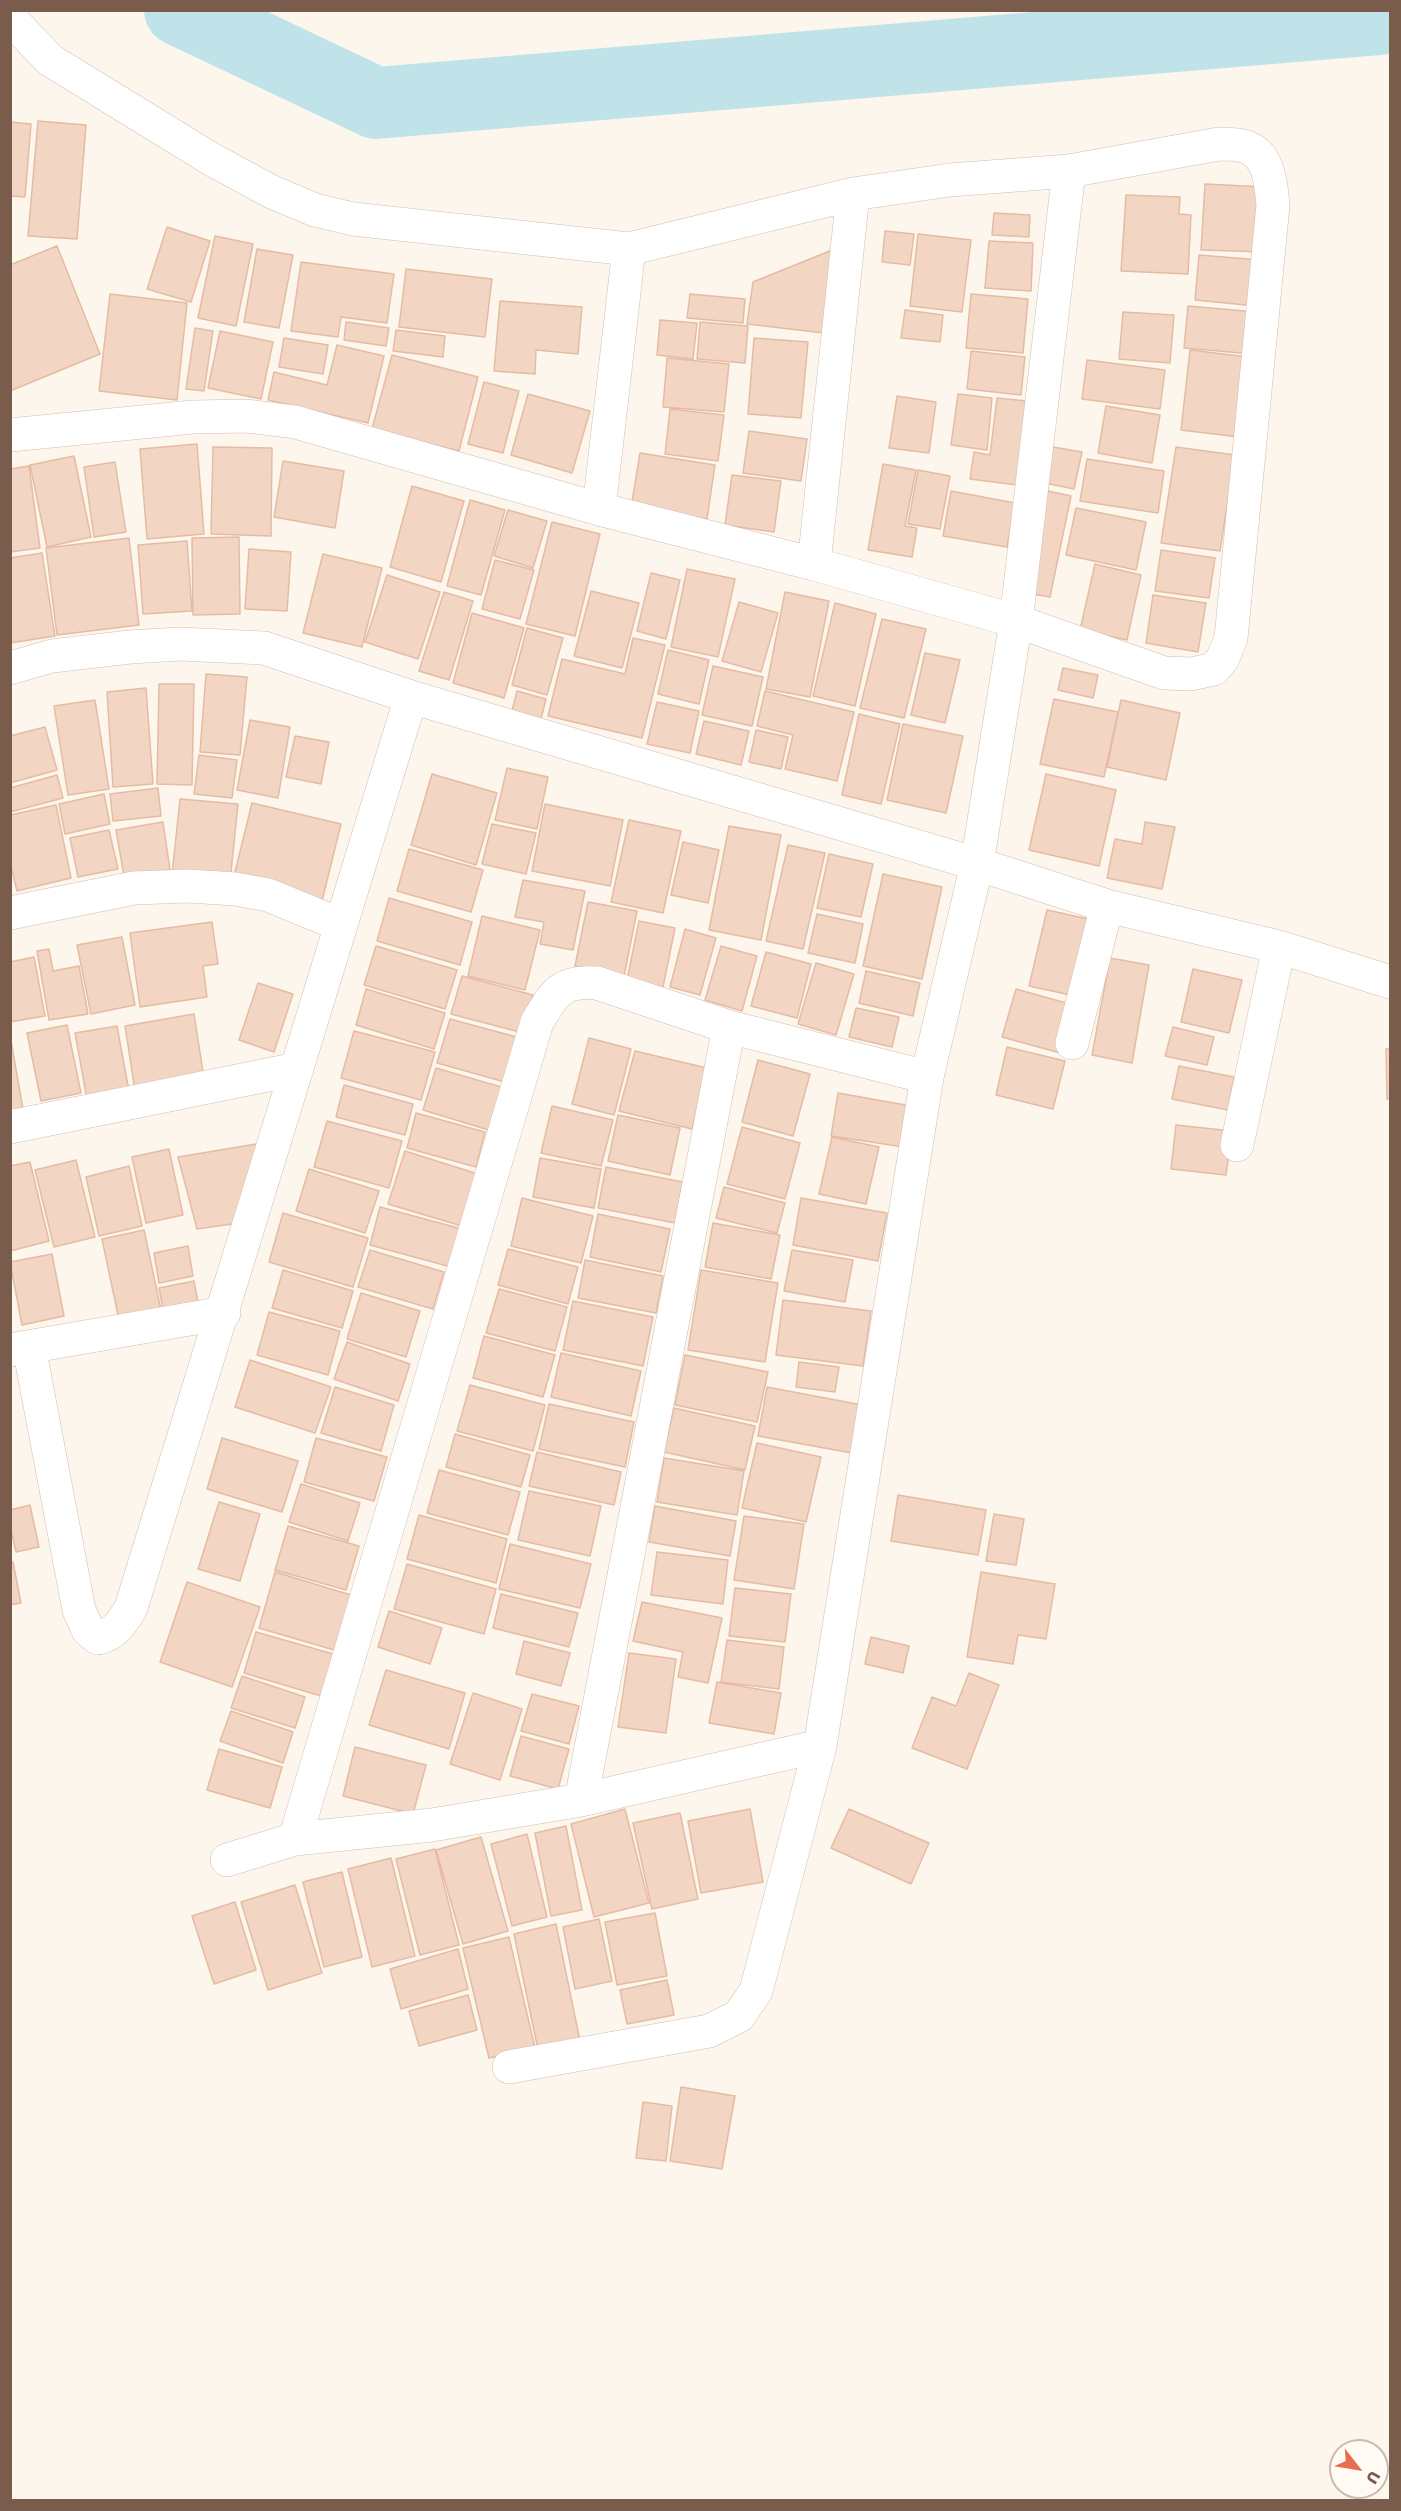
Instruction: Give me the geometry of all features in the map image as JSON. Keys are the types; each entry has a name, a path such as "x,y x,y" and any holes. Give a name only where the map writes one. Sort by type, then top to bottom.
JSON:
{"street":[{"path":"10,18 50,60 221,164 272,192 315,210 353,219 629,249 853,194 950,180 1069,171 1219,144 1245,146 1261,155 1271,181 1273,205 1231,638 1223,658 1214,669 1191,675 1164,673 1016,621 814,564 599,509 285,421 247,416 193,417 10,435"},
{"path":"509,2067 709,2031 740,2016 756,1992 820,1746 927,1077 977,864 1016,621 1069,171"},
{"path":"814,564 853,194"},
{"path":"599,509 629,249"},
{"path":"10,668 52,656 130,647 180,644 264,648 411,697 977,864 1107,906 1279,946 1390,982"},
{"path":"224,1313 20,1349 80,1610 88,1630 98,1638 109,1635 122,1624 131,1608 224,1313 411,697"},
{"path":"10,913 134,888 189,886 235,889 268,895 341,925"},
{"path":"1072,1043 1107,906"},
{"path":"1237,1145 1279,946"},
{"path":"295,1839 537,1022 553,995 567,985 578,981 597,983 729,1027 927,1077"},
{"path":"581,1800 729,1027"},
{"path":"10,1127 297,1069"},
{"path":"227,1860 295,1839 432,1825 581,1800 820,1746"}],"building":[{"path":"38,121 86,125 77,239 28,236"},
{"path":"10,122 31,124 25,197 10,196"},
{"path":"1205,184 1266,187 1263,252 1201,250"},
{"path":"1126,195 1180,197 1179,214 1191,215 1188,274 1121,271"},
{"path":"994,213 1030,215 1029,237 992,235"},
{"path":"167,227 210,241 191,302 147,289"},
{"path":"885,231 914,234 910,265 882,262"},
{"path":"918,234 971,240 962,312 910,306"},
{"path":"215,236 253,244 236,326 198,318"},
{"path":"989,241 1033,243 1031,291 985,288"},
{"path":"57,246 100,354 10,391 10,265"},
{"path":"257,249 293,255 279,328 244,322"},
{"path":"832,250 824,333 747,324 753,282"},
{"path":"1199,255 1260,260 1256,306 1195,300"},
{"path":"301,262 394,274 387,323 341,317 338,337 291,331"},
{"path":"406,269 492,279 485,337 399,327"},
{"path":"110,294 187,303 177,400 99,391"},
{"path":"690,294 745,299 743,323 687,318"},
{"path":"971,294 1028,299 1023,353 966,348"},
{"path":"500,301 582,307 578,354 536,350 535,374 494,371"},
{"path":"1188,306 1256,312 1252,354 1184,348"},
{"path":"905,310 943,315 940,342 901,338"},
{"path":"1123,312 1174,315 1170,363 1119,359"},
{"path":"660,320 697,323 693,359 657,355"},
{"path":"346,322 389,328 386,346 344,340"},
{"path":"700,322 748,326 745,363 697,359"},
{"path":"195,328 213,331 204,391 186,389"},
{"path":"396,330 445,336 443,357 393,351"},
{"path":"220,331 273,342 261,399 208,388"},
{"path":"284,338 328,345 323,374 279,367"},
{"path":"754,338 808,342 801,418 748,414"},
{"path":"337,345 384,356 368,423 268,400 274,372 327,385"},
{"path":"1190,350 1248,357 1239,437 1181,430"},
{"path":"971,351 1025,357 1021,395 967,389"},
{"path":"392,355 478,377 459,451 372,429"},
{"path":"667,358 729,364 724,412 663,407"},
{"path":"1087,360 1165,370 1160,409 1082,399"},
{"path":"484,382 519,391 503,453 468,444"},
{"path":"528,394 590,411 572,473 511,455"},
{"path":"958,394 992,398 987,450 951,445"},
{"path":"897,396 936,402 929,453 889,448"},
{"path":"997,398 1027,401 1017,485 970,479 974,452 990,455"},
{"path":"1106,406 1160,415 1152,463 1098,453"},
{"path":"670,409 724,415 718,461 665,454"},
{"path":"749,431 807,439 801,481 743,473"},
{"path":"197,444 204,534 147,539 140,449"},
{"path":"213,447 272,448 271,536 211,534"},
{"path":"1053,447 1082,452 1074,489 1045,483"},
{"path":"1176,447 1235,455 1220,551 1161,543"},
{"path":"640,453 715,465 707,519 631,508"},
{"path":"74,456 91,537 47,547 30,465"},
{"path":"1087,459 1164,471 1158,513 1080,501"},
{"path":"283,461 344,471 335,528 274,517"},
{"path":"115,462 126,532 94,537 84,467"},
{"path":"883,464 916,470 905,526 917,528 912,557 868,550"},
{"path":"29,466 40,548 10,552 10,469"},
{"path":"918,470 950,476 940,529 908,524"},
{"path":"732,475 781,481 774,532 725,525"},
{"path":"412,486 464,501 441,582 390,567"},
{"path":"951,491 1015,503 1007,547 943,536"},
{"path":"1048,491 1071,496 1050,597 1027,593"},
{"path":"470,500 505,510 481,595 447,586"},
{"path":"1076,508 1146,522 1136,570 1066,555"},
{"path":"508,510 547,521 533,568 494,556"},
{"path":"552,522 600,534 575,636 526,624"},
{"path":"239,537 240,614 193,615 192,538"},
{"path":"129,538 139,625 57,635 46,548"},
{"path":"187,541 192,611 143,614 138,545"},
{"path":"249,549 291,552 287,611 245,609"},
{"path":"1161,550 1215,558 1209,598 1155,591"},
{"path":"42,553 55,636 10,643 10,558"},
{"path":"323,554 382,568 362,647 303,633"},
{"path":"495,560 534,570 520,619 482,609"},
{"path":"1095,564 1141,575 1127,640 1080,630"},
{"path":"687,569 735,579 718,657 671,647"},
{"path":"651,573 680,580 666,639 637,631"},
{"path":"387,575 440,592 418,659 365,642"},
{"path":"591,591 639,603 622,668 574,656"},
{"path":"444,592 473,601 449,680 419,671"},
{"path":"785,592 829,601 810,697 766,689"},
{"path":"1153,595 1206,603 1198,652 1146,643"},
{"path":"739,602 778,613 761,672 722,661"},
{"path":"835,603 876,614 855,706 813,696"},
{"path":"472,613 524,628 504,698 453,683"},
{"path":"882,619 926,629 904,718 860,708"},
{"path":"527,628 563,638 547,695 512,685"},
{"path":"633,638 665,645 642,738 548,716 562,659 625,674"},
{"path":"668,650 709,660 699,704 658,694"},
{"path":"925,653 960,660 945,723 911,715"},
{"path":"713,666 763,677 752,726 702,715"},
{"path":"1063,668 1098,675 1093,698 1058,690"},
{"path":"206,674 247,677 240,755 200,752"},
{"path":"159,684 194,684 192,785 157,784"},
{"path":"146,688 153,784 113,787 107,692"},
{"path":"517,691 546,699 540,723 511,715"},
{"path":"765,691 854,712 837,781 785,769 793,735 757,726"},
{"path":"1054,699 1118,712 1104,777 1040,764"},
{"path":"95,700 109,789 68,795 54,706"},
{"path":"1121,700 1180,713 1166,780 1107,767"},
{"path":"657,702 699,711 690,753 647,744"},
{"path":"859,714 900,724 881,804 842,795"},
{"path":"250,720 290,727 278,798 237,790"},
{"path":"704,721 749,731 741,765 696,754"},
{"path":"903,724 963,736 946,813 887,800"},
{"path":"45,727 57,770 10,783 10,736"},
{"path":"756,730 788,737 781,769 749,762"},
{"path":"295,736 329,742 321,784 286,777"},
{"path":"199,755 237,760 232,798 194,794"},
{"path":"507,768 548,777 537,829 495,820"},
{"path":"432,774 497,793 476,865 411,845"},
{"path":"1046,774 1116,790 1099,866 1029,850"},
{"path":"57,775 63,798 10,812 10,788"},
{"path":"158,788 161,816 113,821 110,794"},
{"path":"104,794 110,824 65,834 59,804"},
{"path":"180,799 238,804 230,882 172,875"},
{"path":"252,803 341,824 322,901 233,880"},
{"path":"545,804 623,820 610,886 532,871"},
{"path":"56,805 71,878 17,891 10,863 10,815"},
{"path":"629,820 681,831 663,913 611,902"},
{"path":"163,822 170,870 124,876 116,830"},
{"path":"1145,822 1175,827 1162,889 1107,878 1115,839 1142,844"},
{"path":"492,824 536,833 526,874 482,864"},
{"path":"729,826 781,835 761,940 709,930"},
{"path":"109,830 118,869 78,877 70,838"},
{"path":"683,842 719,850 708,903 671,895"},
{"path":"788,845 825,853 803,949 766,941"},
{"path":"409,849 483,870 471,912 397,891"},
{"path":"829,854 873,864 861,917 817,908"},
{"path":"883,874 942,887 922,979 863,966"},
{"path":"523,880 585,891 573,950 540,944 544,922 515,917"},
{"path":"389,898 472,922 460,965 377,941"},
{"path":"588,902 637,911 624,976 575,966"},
{"path":"1047,910 1093,920 1075,996 1029,986"},
{"path":"817,914 863,924 855,963 808,953"},
{"path":"482,916 540,930 525,990 468,976"},
{"path":"639,921 675,928 663,987 627,980"},
{"path":"212,922 218,964 203,966 207,997 140,1007 130,933"},
{"path":"685,929 716,938 700,995 670,987"},
{"path":"122,937 135,1005 91,1014 77,945"},
{"path":"376,946 457,970 445,1009 364,985"},
{"path":"721,946 757,956 742,1011 705,1000"},
{"path":"49,949 53,971 79,966 88,1014 49,1020 37,951"},
{"path":"766,952 811,964 797,1018 751,1006"},
{"path":"34,957 45,1016 10,1022 10,962"},
{"path":"1110,958 1149,965 1132,1063 1092,1055"},
{"path":"816,963 854,974 836,1035 798,1024"},
{"path":"1193,969 1242,980 1229,1033 1181,1022"},
{"path":"866,971 920,983 913,1016 859,1003"},
{"path":"462,976 533,995 523,1033 451,1014"},
{"path":"258,983 293,994 274,1052 239,1040"},
{"path":"366,989 445,1013 434,1049 356,1025"},
{"path":"1016,989 1077,1006 1064,1054 1002,1037"},
{"path":"856,1008 899,1017 892,1047 849,1037"},
{"path":"194,1014 204,1078 135,1091 125,1026"},
{"path":"450,1019 524,1039 512,1084 437,1063"},
{"path":"67,1025 81,1093 41,1101 27,1033"},
{"path":"117,1026 129,1091 87,1099 75,1033"},
{"path":"1173,1027 1214,1037 1207,1065 1165,1056"},
{"path":"354,1031 435,1052 421,1100 341,1078"},
{"path":"10,1035 23,1109 10,1111"},
{"path":"589,1038 631,1049 614,1115 572,1104"},
{"path":"1007,1047 1065,1061 1053,1109 996,1095"},
{"path":"1386,1049 1390,1049 1390,1099 1387,1099"},
{"path":"635,1051 707,1068 692,1129 619,1111"},
{"path":"758,1060 810,1074 793,1136 742,1122"},
{"path":"1179,1066 1234,1077 1228,1110 1172,1099"},
{"path":"436,1068 508,1089 495,1132 423,1110"},
{"path":"344,1085 413,1104 405,1135 336,1117"},
{"path":"838,1093 911,1106 904,1147 831,1136"},
{"path":"552,1106 613,1120 601,1166 541,1153"},
{"path":"416,1113 485,1132 476,1167 407,1148"},
{"path":"618,1115 680,1128 670,1175 608,1161"},
{"path":"327,1121 402,1141 389,1188 314,1167"},
{"path":"1176,1125 1232,1131 1226,1175 1171,1169"},
{"path":"742,1127 800,1143 785,1199 727,1184"},
{"path":"832,1137 879,1147 866,1204 819,1194"},
{"path":"268,1142 246,1222 197,1229 178,1157"},
{"path":"169,1149 183,1215 146,1223 132,1157"},
{"path":"405,1151 481,1175 465,1227 388,1204"},
{"path":"540,1158 601,1169 594,1208 533,1197"},
{"path":"76,1160 95,1237 54,1247 35,1170"},
{"path":"30,1162 49,1241 10,1251 10,1166"},
{"path":"129,1166 142,1226 99,1236 86,1177"},
{"path":"606,1167 683,1182 675,1223 598,1208"},
{"path":"309,1169 379,1191 365,1233 296,1211"},
{"path":"724,1187 785,1203 777,1233 716,1218"},
{"path":"522,1198 593,1216 581,1263 511,1246"},
{"path":"801,1198 887,1213 878,1261 793,1245"},
{"path":"380,1207 462,1229 451,1267 370,1245"},
{"path":"283,1213 368,1238 353,1287 269,1262"},
{"path":"598,1214 670,1229 661,1272 590,1257"},
{"path":"713,1223 780,1235 771,1279 705,1267"},
{"path":"144,1230 161,1310 119,1320 102,1239"},
{"path":"188,1246 193,1276 159,1283 154,1253"},
{"path":"508,1249 578,1267 568,1304 498,1285"},
{"path":"370,1250 444,1272 433,1309 358,1287"},
{"path":"792,1250 853,1260 845,1302 784,1291"},
{"path":"52,1254 64,1316 22,1325 10,1262"},
{"path":"585,1260 663,1276 656,1313 578,1298"},
{"path":"283,1270 353,1291 342,1328 272,1308"},
{"path":"701,1270 778,1283 765,1362 688,1350"},
{"path":"194,1281 198,1302 163,1309 159,1288"},
{"path":"499,1289 567,1307 555,1351 486,1333"},
{"path":"361,1293 420,1311 406,1357 347,1339"},
{"path":"783,1300 871,1311 863,1366 776,1355"},
{"path":"573,1301 653,1317 643,1366 563,1350"},
{"path":"269,1312 340,1331 328,1375 257,1355"},
{"path":"484,1336 555,1355 543,1397 473,1378"},
{"path":"347,1342 410,1364 398,1401 334,1379"},
{"path":"561,1353 641,1371 631,1416 551,1397"},
{"path":"685,1355 768,1372 757,1422 675,1405"},
{"path":"250,1360 331,1387 315,1433 235,1407"},
{"path":"799,1362 839,1367 835,1392 796,1387"},
{"path":"470,1385 545,1405 533,1451 457,1431"},
{"path":"335,1387 394,1405 381,1451 321,1433"},
{"path":"767,1387 862,1405 852,1453 758,1436"},
{"path":"549,1404 634,1422 625,1467 539,1449"},
{"path":"674,1408 755,1426 745,1470 664,1452"},
{"path":"455,1434 530,1455 521,1487 446,1467"},
{"path":"222,1438 298,1461 282,1512 207,1489"},
{"path":"316,1438 387,1457 374,1501 304,1482"},
{"path":"757,1443 821,1457 806,1522 742,1508"},
{"path":"537,1452 621,1472 614,1505 529,1486"},
{"path":"664,1458 744,1471 737,1515 657,1502"},
{"path":"439,1470 520,1492 508,1535 427,1513"},
{"path":"301,1484 360,1503 348,1541 289,1522"},
{"path":"529,1491 601,1506 590,1556 518,1540"},
{"path":"898,1495 986,1510 978,1555 891,1541"},
{"path":"219,1502 260,1514 240,1581 198,1569"},
{"path":"30,1505 39,1547 16,1552 10,1526 10,1510"},
{"path":"655,1506 736,1521 730,1556 649,1542"},
{"path":"994,1514 1024,1519 1016,1565 986,1561"},
{"path":"419,1515 507,1539 496,1583 407,1559"},
{"path":"744,1516 804,1524 794,1589 734,1580"},
{"path":"288,1526 359,1546 346,1590 275,1570"},
{"path":"510,1544 591,1564 580,1608 499,1589"},
{"path":"657,1552 728,1560 723,1604 651,1595"},
{"path":"10,1562 13,1562 21,1603 10,1605"},
{"path":"407,1564 496,1589 484,1634 394,1609"},
{"path":"275,1572 351,1595 334,1650 259,1628"},
{"path":"981,1572 1055,1584 1046,1639 1018,1635 1013,1664 967,1657"},
{"path":"187,1582 260,1607 232,1687 160,1662"},
{"path":"735,1588 791,1594 785,1642 729,1636"},
{"path":"501,1594 578,1613 569,1647 493,1628"},
{"path":"642,1602 722,1618 708,1683 678,1677 683,1652 633,1641"},
{"path":"389,1611 442,1628 430,1664 378,1647"},
{"path":"256,1632 333,1654 321,1696 244,1673"},
{"path":"871,1637 909,1646 903,1673 865,1664"},
{"path":"727,1640 784,1647 779,1689 721,1682"},
{"path":"524,1641 570,1653 561,1686 516,1674"},
{"path":"629,1653 676,1659 666,1733 618,1727"},
{"path":"386,1670 465,1693 449,1749 369,1725"},
{"path":"969,1673 999,1685 967,1769 912,1748 932,1697 956,1706"},
{"path":"242,1676 305,1697 295,1728 231,1708"},
{"path":"717,1682 781,1693 774,1734 709,1723"},
{"path":"473,1693 522,1709 500,1780 450,1764"},
{"path":"532,1694 579,1706 569,1744 521,1731"},
{"path":"231,1711 293,1732 283,1763 220,1741"},
{"path":"521,1736 569,1749 558,1789 510,1776"},
{"path":"355,1747 426,1765 413,1814 343,1796"},
{"path":"219,1749 282,1767 270,1808 207,1790"},
{"path":"625,1809 649,1903 594,1917 571,1824"},
{"path":"750,1809 763,1882 701,1893 688,1821"},
{"path":"849,1809 929,1843 911,1884 831,1848"},
{"path":"680,1813 698,1899 652,1909 633,1823"},
{"path":"566,1826 582,1910 551,1916 535,1833"},
{"path":"527,1834 547,1917 512,1926 491,1844"},
{"path":"481,1837 508,1931 463,1944 436,1850"},
{"path":"435,1849 459,1945 420,1955 396,1859"},
{"path":"391,1858 415,1956 372,1967 348,1869"},
{"path":"342,1872 362,1957 324,1967 303,1882"},
{"path":"295,1885 322,1973 268,1990 241,1902"},
{"path":"235,1902 256,1970 214,1984 192,1916"},
{"path":"655,1913 667,1976 617,1985 605,1922"},
{"path":"599,1919 612,1981 575,1989 563,1927"},
{"path":"556,1924 580,2041 538,2050 514,1934"},
{"path":"509,1937 535,2048 489,2058 463,1948"},
{"path":"458,1949 468,1989 401,2009 390,1969"},
{"path":"667,1980 674,2015 627,2024 620,1990"},
{"path":"468,1995 477,2030 419,2046 409,2011"},
{"path":"681,2087 735,2096 722,2169 670,2161"},
{"path":"643,2102 672,2106 666,2161 636,2158"}],"waterway":[{"path":"180,10 376,103 1381,19 1381,10"}]}
